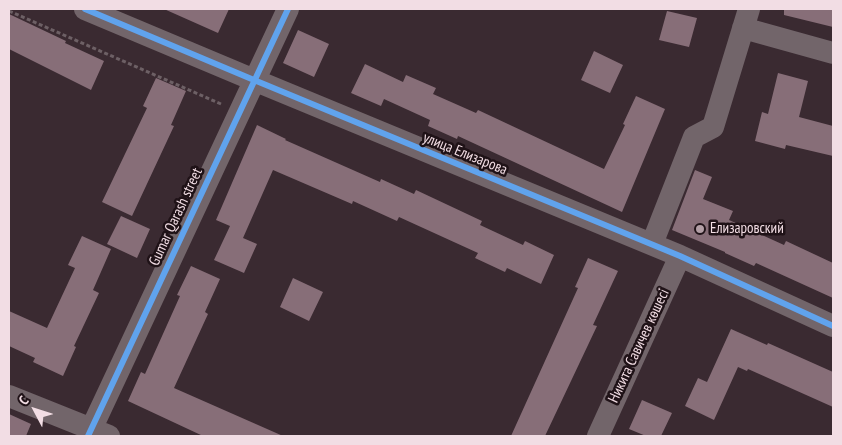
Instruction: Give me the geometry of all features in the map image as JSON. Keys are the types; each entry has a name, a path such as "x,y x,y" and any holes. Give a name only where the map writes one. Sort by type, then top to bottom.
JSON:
{"street":[{"name":"улица Елизарова","path":"85,9 652,244 833,326"},
{"name":"Gumar Qarash street","path":"96,434 239,112 288,9"},
{"path":"652,244 694,137 713,127 746,18 833,53"},
{"name":"Никита Савичев көшесі","path":"598,436 680,256"},
{"path":"9,396 96,434"}],"path":[{"path":"9,11 239,112"}],"building":[{"path":"164,9 229,9 218,33"},
{"path":"784,9 833,9 833,27 784,15"},
{"path":"667,11 697,18 689,47 659,40"},
{"path":"9,14 104,61 91,90 9,49"},
{"path":"298,30 329,44 314,77 283,63"},
{"path":"594,51 623,65 610,93 581,80"},
{"path":"365,64 403,82 406,75 436,88 433,94 476,113 478,110 604,169 625,125 623,124 636,96 665,109 622,212 458,136 457,139 428,126 430,120 384,99 381,106 351,93"},
{"path":"778,73 808,81 799,117 833,126 833,156 786,145 785,149 755,141 762,112 768,114"},
{"path":"156,78 186,91 171,125 174,126 132,216 102,202 147,108 143,106"},
{"path":"257,125 285,140 380,182 381,179 414,194 416,190 482,221 480,225 523,245 525,241 554,255 541,284 507,268 505,272 475,258 478,253 399,217 397,221 353,201 352,204 273,170 243,238 257,244 244,273 214,260 230,226 216,220"},
{"path":"695,170 712,177 703,199 733,211 729,220 784,245 786,241 833,263 833,298 756,263 754,266 672,230"},
{"path":"121,216 150,229 137,258 107,244"},
{"path":"82,236 111,249 93,290 99,293 74,346 76,347 63,376 33,362 35,358 9,346 9,311 47,328 75,268 68,265"},
{"path":"588,258 618,271 593,325 597,326 545,436 511,436 578,288 575,287"},
{"path":"191,266 220,279 205,312 208,314 174,388 283,436 203,436 128,401 141,372 145,374 180,296 177,295"},
{"path":"293,278 323,292 309,321 280,307"},
{"path":"731,329 833,372 833,407 748,369 747,371 738,367 714,420 685,406 698,378 707,382"},
{"path":"642,400 672,413 661,436 646,436 629,429"},
{"path":"9,414 31,424 26,436 9,436"}],"cycle path":[{"path":"85,9 680,256 833,326"},
{"path":"88,436 288,9"}],"place":[{"name":"Елизаровский","path":"700,229"}]}
